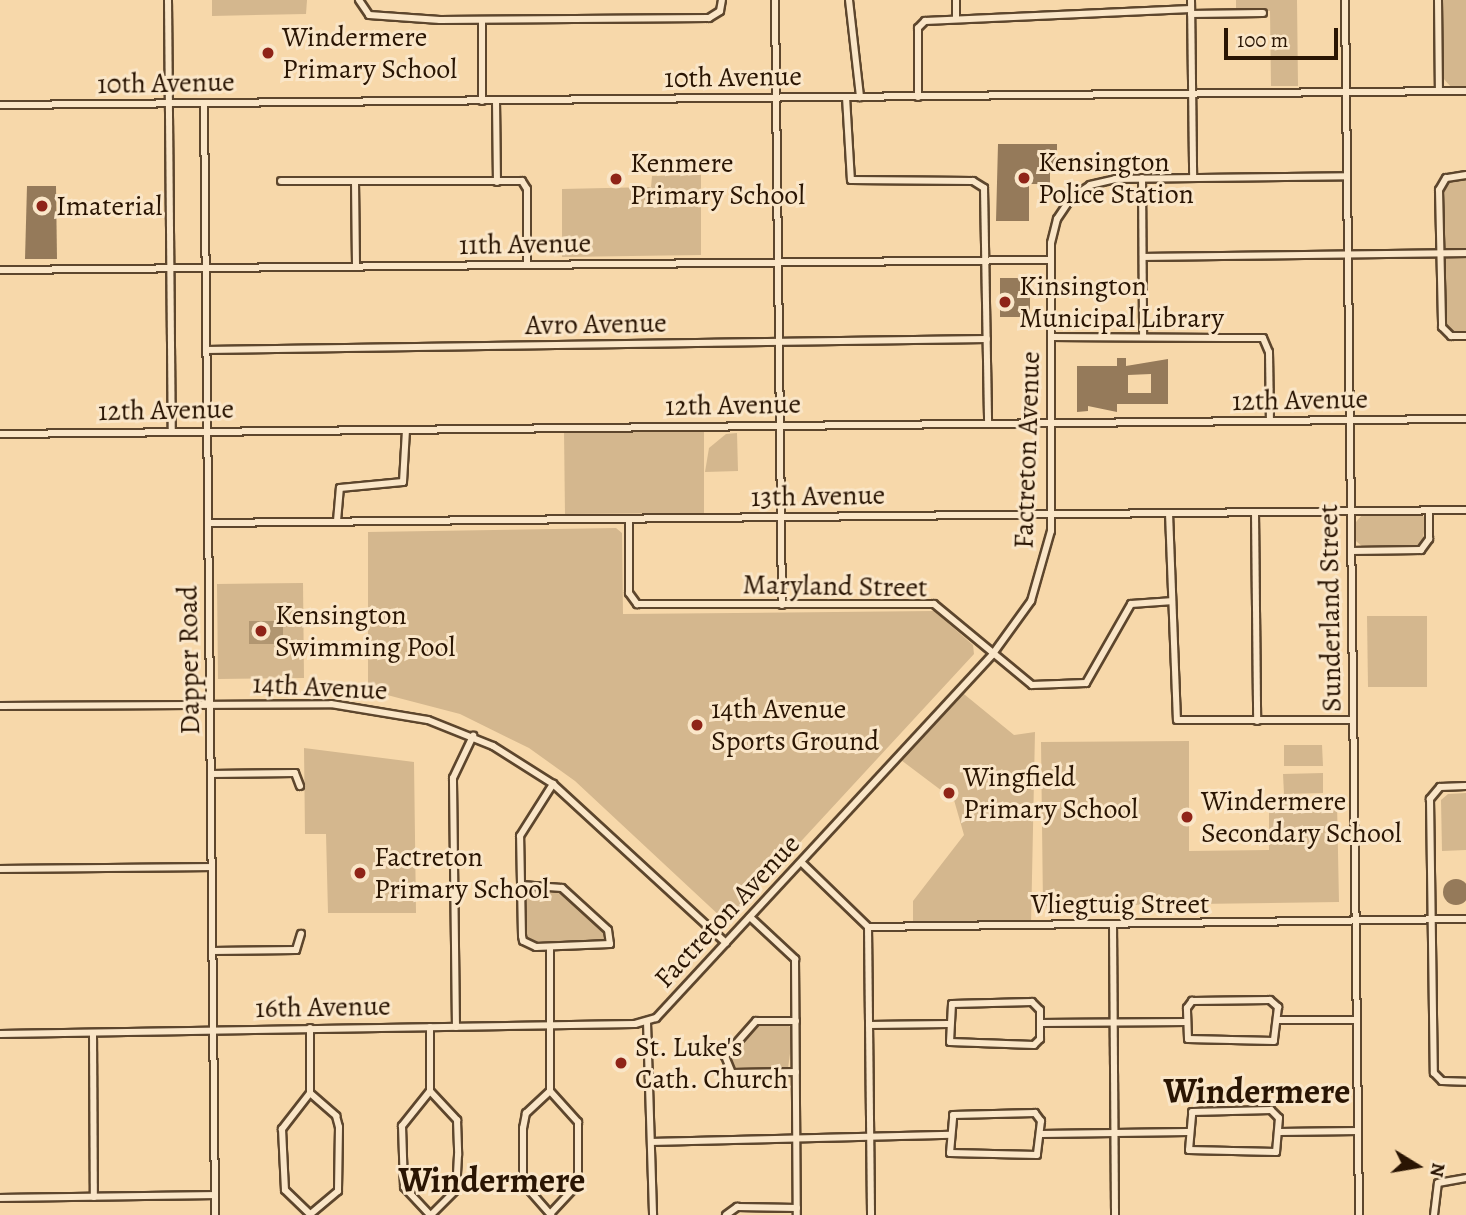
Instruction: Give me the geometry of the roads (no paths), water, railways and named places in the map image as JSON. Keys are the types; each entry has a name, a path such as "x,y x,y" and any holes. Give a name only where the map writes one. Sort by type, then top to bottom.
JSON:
{"street":[{"path":"168,0 172,431"},
{"path":"359,0 369,15 482,20 706,18 718,14 722,0"},
{"path":"775,0 782,605"},
{"path":"849,0 860,97"},
{"path":"956,0 956,17"},
{"path":"1062,0 1062,11"},
{"path":"1191,0 1193,176"},
{"name":"Sunderland Street","path":"1345,0 1359,1215"},
{"path":"1438,0 1439,91"},
{"path":"918,97 918,28 925,21 1062,11 1263,13"},
{"path":"482,20 482,101"},
{"name":"10th Avenue","path":"0,105 1466,91"},
{"path":"846,97 848,177 981,184 986,260 988,424"},
{"path":"496,101 498,182"},
{"name":"Dapper Road","path":"204,104 215,1215"},
{"path":"1466,175 1452,175 1440,186 1442,327 1451,336 1466,336"},
{"name":"Factreton Avenue","path":"653,1215 653,1142 647,1022 726,943 992,655 1023,615 1037,588 1052,515 1053,230 1071,198 1102,181 1193,176 1347,176"},
{"path":"1142,178 1143,337"},
{"path":"281,181 498,182 527,186 527,264"},
{"path":"355,182 356,266"},
{"path":"1143,257 1466,253"},
{"name":"11th Avenue","path":"0,270 1051,260"},
{"path":"1051,337 1263,338 1269,352 1270,421"},
{"name":"Avro Avenue","path":"206,350 987,338"},
{"name":"12th Avenue","path":"0,434 1466,419"},
{"path":"337,521 342,487 401,484 406,430"},
{"path":"1351,551 1421,550 1429,539 1429,510"},
{"name":"13th Avenue","path":"208,523 1466,510"},
{"path":"1169,513 1170,601 1177,720 1352,720"},
{"path":"1255,513 1257,721"},
{"name":"Maryland Street","path":"629,519 629,593 637,604 934,604 1027,684 1082,685 1131,604 1170,601"},
{"name":"14th Avenue","path":"0,706 365,706 472,736 553,784 726,943"},
{"path":"456,1027 453,778 472,736"},
{"path":"211,774 295,773 300,786"},
{"path":"521,885 562,888 611,934 605,947 550,948 523,941 521,885 524,822 553,784"},
{"path":"1466,786 1440,787 1430,799 1434,1073 1442,1081 1466,1082"},
{"path":"801,862 868,927 872,1215"},
{"path":"0,869 212,867"},
{"path":"726,1215 737,1207 797,1211 794,956 750,917"},
{"name":"Vliegtuig Street","path":"868,927 1466,919"},
{"path":"1113,925 1115,1215"},
{"path":"212,951 296,950 301,934"},
{"path":"550,948 550,1091 578,1122 578,1184 551,1214 523,1183 523,1128 526,1113 550,1091"},
{"path":"1194,1000 1272,1000 1278,1020 1278,1037 1270,1043 1193,1043 1187,1022 1187,1006 1194,1000"},
{"path":"1034,1002 1040,1023 1036,1044 1010,1045 954,1045 948,1024 949,1007 956,1003 1034,1002"},
{"path":"1278,1020 1357,1020"},
{"path":"796,1021 756,1021 725,1056 732,1073 796,1073"},
{"name":"16th Avenue","path":"0,1034 550,1026 647,1022"},
{"path":"1040,1023 1187,1022"},
{"path":"869,1025 948,1024"},
{"path":"430,1027 430,1091 402,1126 404,1187 431,1215 456,1190 458,1145 457,1120 430,1091"},
{"path":"310,1028 310,1093 282,1129 285,1190 311,1214 338,1191 339,1153 338,1120 310,1093"},
{"path":"93,1033 94,1197"},
{"path":"1275,1111 1279,1132 1274,1153 1221,1154 1192,1153 1188,1132 1192,1112 1275,1111"},
{"path":"1020,1113 1038,1115 1041,1134 1035,1156 970,1157 952,1154 949,1135 955,1114 1020,1113"},
{"path":"1279,1132 1358,1131"},
{"path":"1041,1134 1188,1132"},
{"path":"653,1142 871,1139 949,1135"},
{"path":"1434,1215 1438,1182 1466,1178"},
{"path":"0,1198 215,1195"}],"place":[{"name":"Windermere Primary School","path":"268,53"},
{"name":"Kensington Police Station","path":"1024,178"},
{"name":"Kenmere Primary School","path":"616,179"},
{"name":"Imaterial","path":"42,206"},
{"name":"Kinsington Municipal Library","path":"1005,302"},
{"name":"Kensington Swimming Pool","path":"261,631"},
{"name":"14th Avenue Sports Ground","path":"697,725"},
{"name":"Wingfield Primary School","path":"949,793"},
{"name":"Windermere Secondary School","path":"1187,817"},
{"name":"Factreton Primary School","path":"360,873"},
{"name":"St. Luke's Cath. Church","path":"621,1063"}],"district":[{"name":"Windermere","path":"1257,1091"},
{"name":"Windermere","path":"492,1180"}]}
